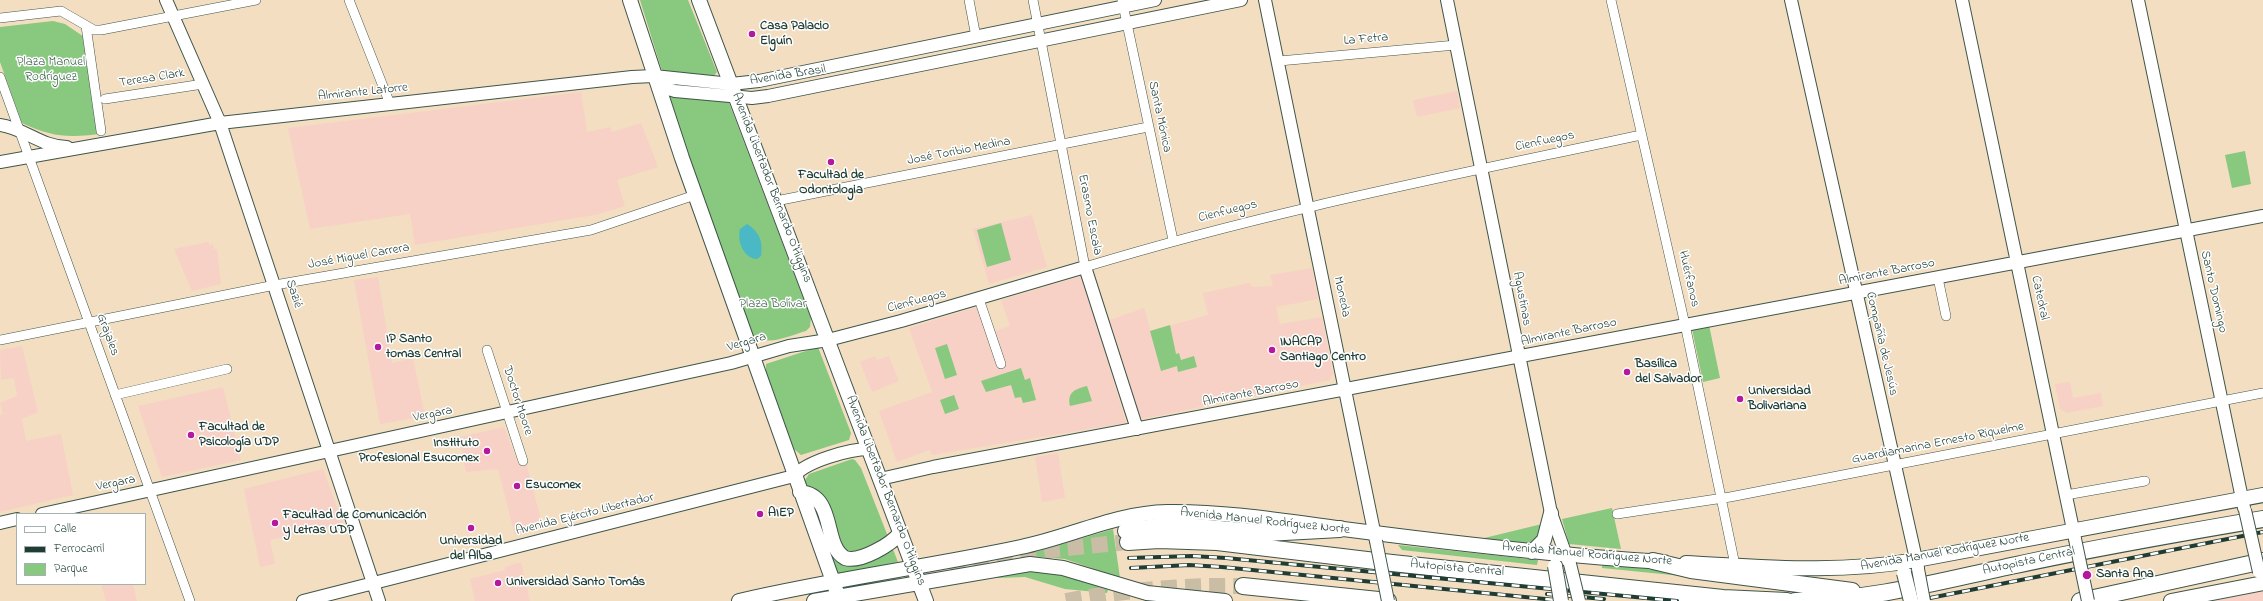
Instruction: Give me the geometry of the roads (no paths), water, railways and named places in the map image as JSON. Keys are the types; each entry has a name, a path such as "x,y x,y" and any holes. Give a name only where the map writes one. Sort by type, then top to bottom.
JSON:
{"highway":[{"name":"Autopista Central","path":"1795,601 1837,600 1883,594 2097,548 2263,520"},
{"name":"Autopista Central","path":"1340,529 1266,533 1172,525 1127,536 1159,540 1217,542 1392,563 1723,598 1787,601"},
{"path":"1653,561 1677,568 1743,578 1883,594"},
{"path":"2080,601 2262,578"},
{"path":"1243,586 1388,601"}],"main road":[{"path":"630,0 654,76 695,195 753,356 794,476 839,598"},
{"name":"Avenida Libertador Bernardo O'Higgins","path":"699,0 926,601"},
{"path":"800,492 808,493 820,502 838,550 845,558 854,559 881,548 894,541 900,533"},
{"name":"Avenida Manuel Rodríguez Norte","path":"738,601 832,581 1024,546 1056,539 1120,519 1156,513 1223,515 1340,529 1376,537 1548,554 1568,560 1653,561 1823,570 1908,567 2074,535 2244,505 2263,495"},
{"path":"1532,552 1544,540 1551,513"},
{"path":"1548,554 1555,566 1561,601"},
{"path":"814,601 839,598 919,582 1018,565 1044,564 1072,570 1121,587 1146,593 1225,601"},
{"path":"1908,567 1911,601"},
{"path":"2171,601 2262,578"}],"street":[{"name":"Sazié","path":"166,0 220,123 379,601"},
{"path":"0,18 54,10 66,12 86,26 101,30 256,0"},
{"path":"349,0 390,104"},
{"path":"969,0 976,37"},
{"name":"Erasmo Escala","path":"1033,0 1039,24 1085,267 1137,429"},
{"name":"Avenida Brasil","path":"734,90 768,79 1039,24 1122,3 1155,0"},
{"name":"Avenida Brasil","path":"654,76 734,90 752,98 768,96 1241,0"},
{"name":"Moneda","path":"1265,0 1279,61 1307,207 1346,390 1388,601"},
{"name":"Agustinas","path":"1447,0 1518,358 1551,513 1568,560 1579,601"},
{"name":"Huérfanos","path":"1611,0 1684,324 1735,565"},
{"name":"Compañía de Jesús","path":"1791,0 1894,466 1908,567 1924,601"},
{"name":"Catedral","path":"1962,0 2088,601"},
{"name":"Santo Domingo","path":"2138,0 2185,230 2223,401 2244,505 2262,578"},
{"name":"Santa Mónica","path":"1122,3 1173,240"},
{"path":"86,26 101,131"},
{"name":"La Fetra","path":"1279,61 1456,45"},
{"name":"Almirante Latorre","path":"0,162 77,147 220,123 654,76"},
{"name":"Grajales","path":"0,77 190,601"},
{"name":"Teresa Clark","path":"105,99 203,84"},
{"name":"Almirante Latorre","path":"0,125 19,130 52,144 77,147"},
{"name":"José Toribio Medina","path":"776,202 1148,127"},
{"name":"Cienfuegos","path":"828,340 979,299 1173,240 1307,207 1641,135"},
{"name":"José Miguel Carrera","path":"0,340 275,285 591,230 695,195"},
{"name":"Almirante Barroso","path":"880,479 933,467 1518,358 1684,324 1855,294 2263,216"},
{"path":"1938,278 1946,316"},
{"path":"979,299 1001,364"},
{"name":"Vergara","path":"47,513 726,364 806,342 828,340"},
{"name":"Doctor Moore","path":"487,350 523,461"},
{"path":"115,395 227,369"},
{"name":"Guardiamarina Ernesto Riquelme","path":"1617,514 1722,498 1894,466 2263,393"},
{"name":"Avenida Ejército Libertador","path":"303,601 794,476 803,468 850,451 869,449"},
{"path":"2066,495 2145,481"},
{"path":"0,523 16,519"}],"water":[{"path":"747,224 755,230 760,238 761,256 757,259 748,256 740,244 740,229"}],"tunnel":[{"path":"950,571 1057,549 1128,542"},
{"path":"1066,601 1154,589 1199,586 1243,586"}],"railway":[{"path":"1915,601 2263,532"},
{"path":"1129,558 1192,556 1226,558 1677,601"},
{"path":"1131,568 1189,565 1222,567 1555,600"},
{"path":"1547,594 1604,599"}],"place":[{"name":"Casa Palacio Elguín","path":"752,34"},
{"name":"Facultad de Odontologia","path":"831,162"},
{"name":"IP Santo tomas Central","path":"378,347"},
{"name":"INACAP Santiago Centro","path":"1272,350"},
{"name":"Basílica del Salvador","path":"1627,372"},
{"name":"Universidad Bolivariana","path":"1740,399"},
{"name":"Facultad de Psicología UDP","path":"191,435"},
{"name":"Instituto Profesional Esucomex","path":"487,451"},
{"name":"Esucomex","path":"517,486"},
{"name":"AIEP","path":"760,514"},
{"name":"Facultad de Comunicación y Letras UDP","path":"275,523"},
{"name":"Universidad del Alba","path":"471,528"},
{"name":"Santa Ana","path":"2087,575"},
{"name":"Universidad Santo Tomás","path":"498,583"}],"park label":[{"name":"Plaza Manuel Rodríguez","path":"51,70"},
{"name":"Plaza Bolívar","path":"773,305"}]}
